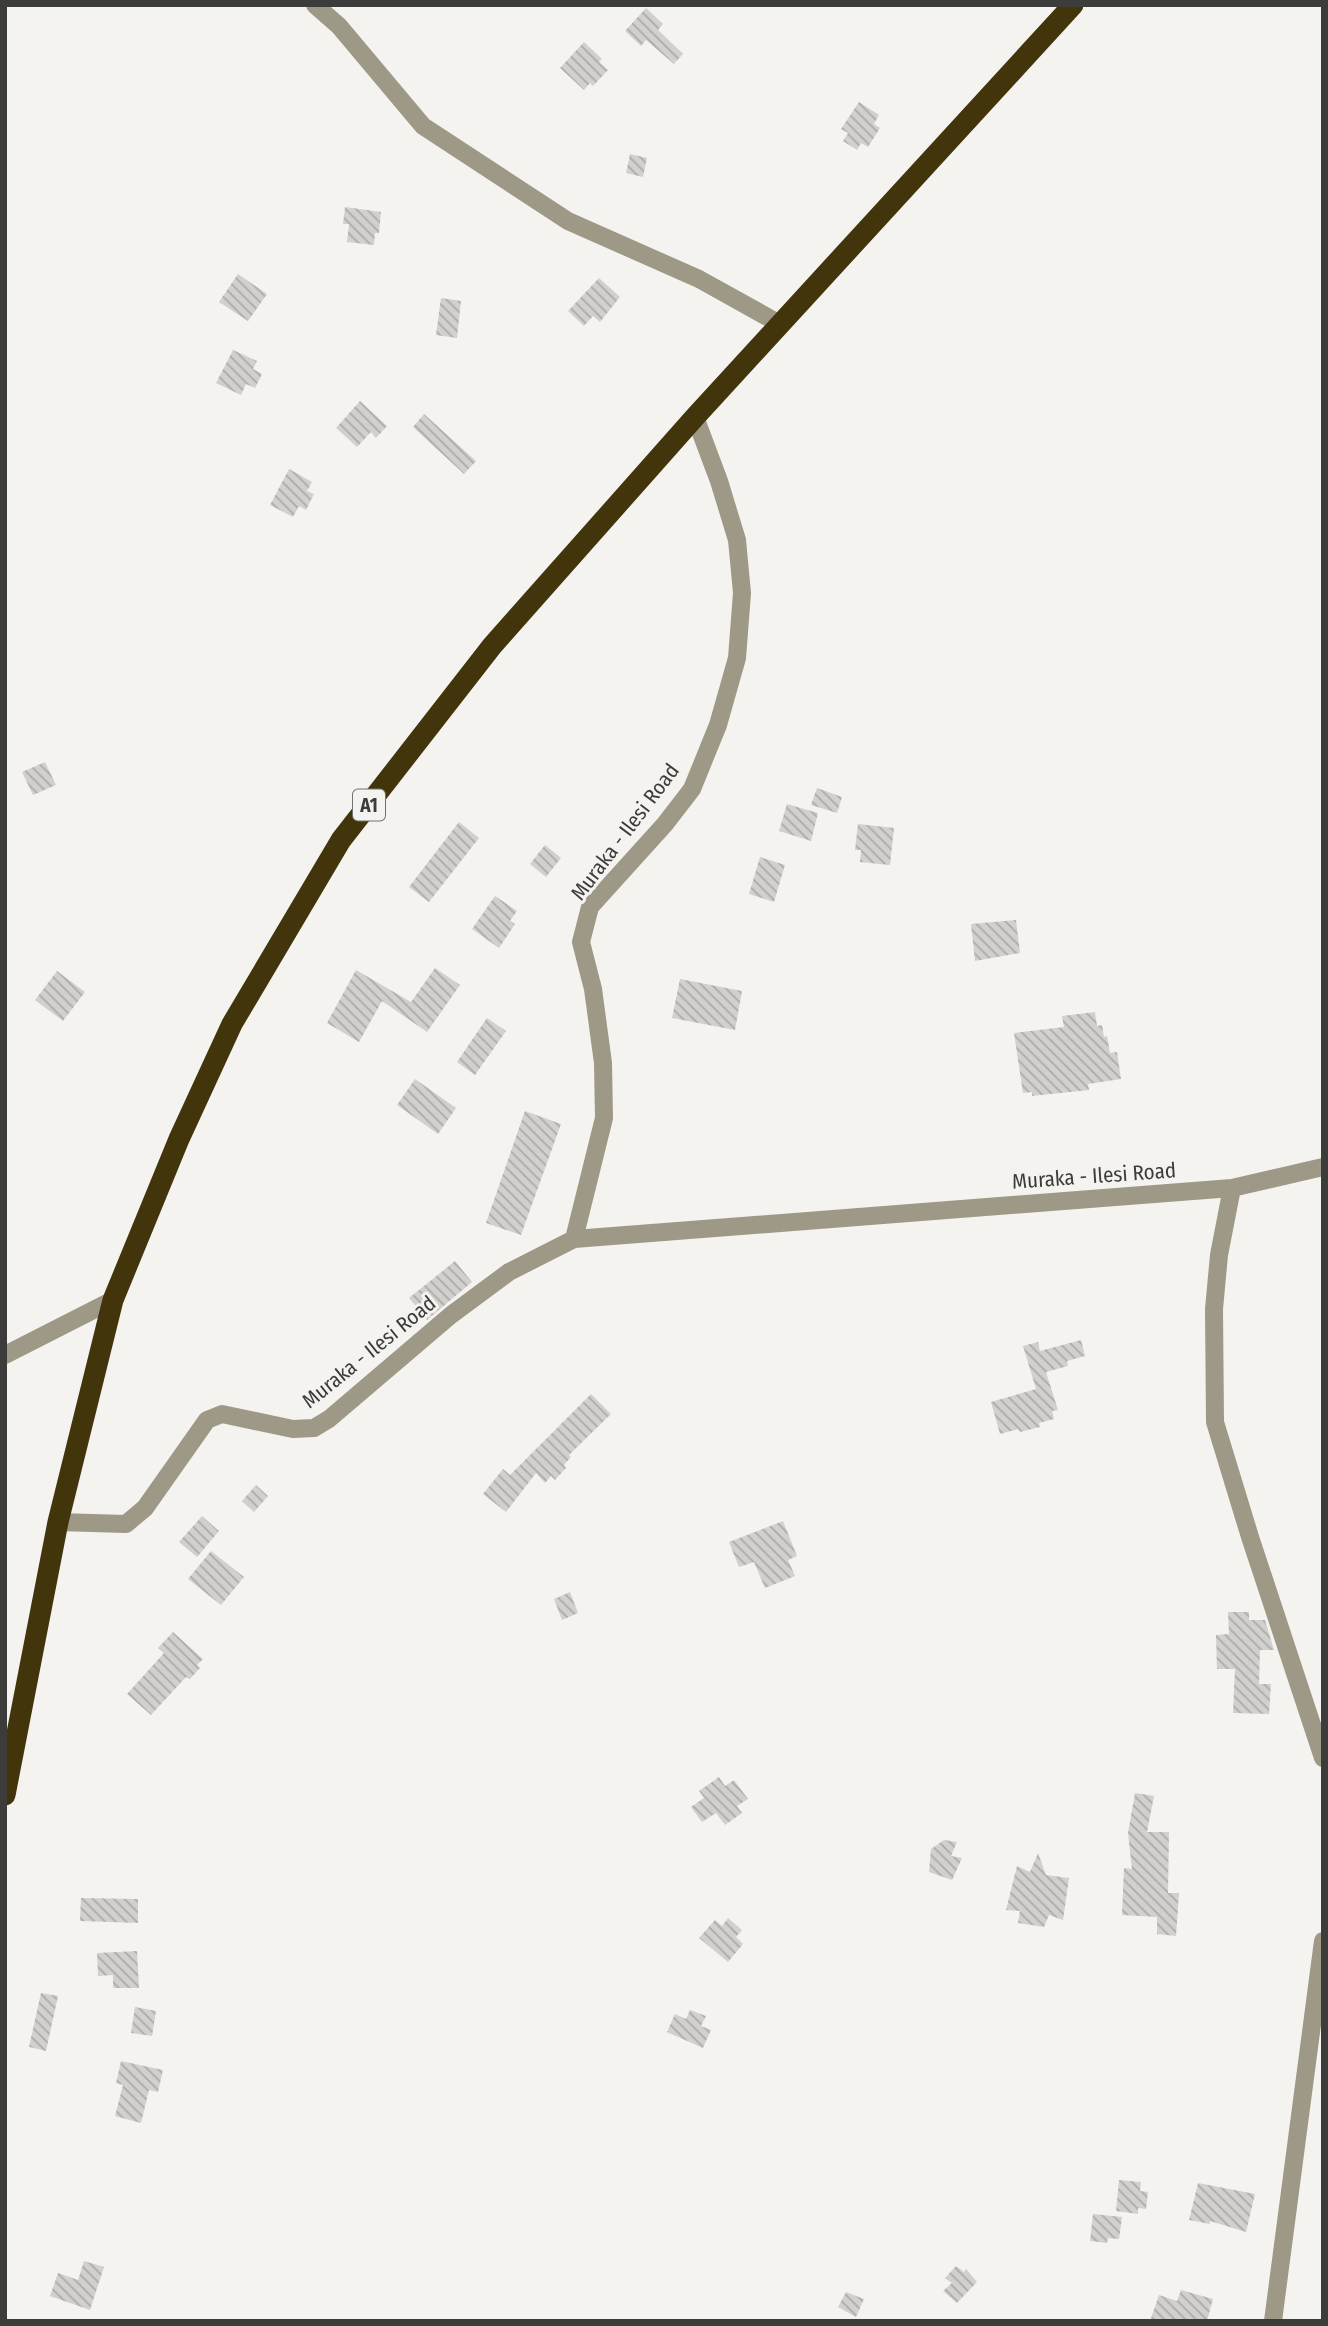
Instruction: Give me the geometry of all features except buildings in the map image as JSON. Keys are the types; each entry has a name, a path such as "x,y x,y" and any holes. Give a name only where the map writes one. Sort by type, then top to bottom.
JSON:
{"highway":[{"name":"A1","path":"5,1795 58,1522 113,1300 178,1139 232,1024 341,840 492,646 695,417 1073,5"}],"street":[{"path":"316,5 338,26 423,126 568,221 699,279 780,324"},
{"name":"Muraka - Ilesi Road","path":"573,1239 604,1118 603,1063 593,989 580,942 590,907 692,789 718,725 737,658 742,593 737,540 695,417"},
{"name":"Muraka - Ilesi Road","path":"58,1522 126,1524 145,1508 207,1420 222,1414 293,1429 314,1428 329,1419 451,1315 509,1272 573,1239 1233,1188 1323,1167"},
{"path":"1233,1188 1219,1255 1214,1309 1215,1422 1323,1758"},
{"path":"5,1355 113,1300"},
{"path":"1273,2321 1323,1941"}]}
